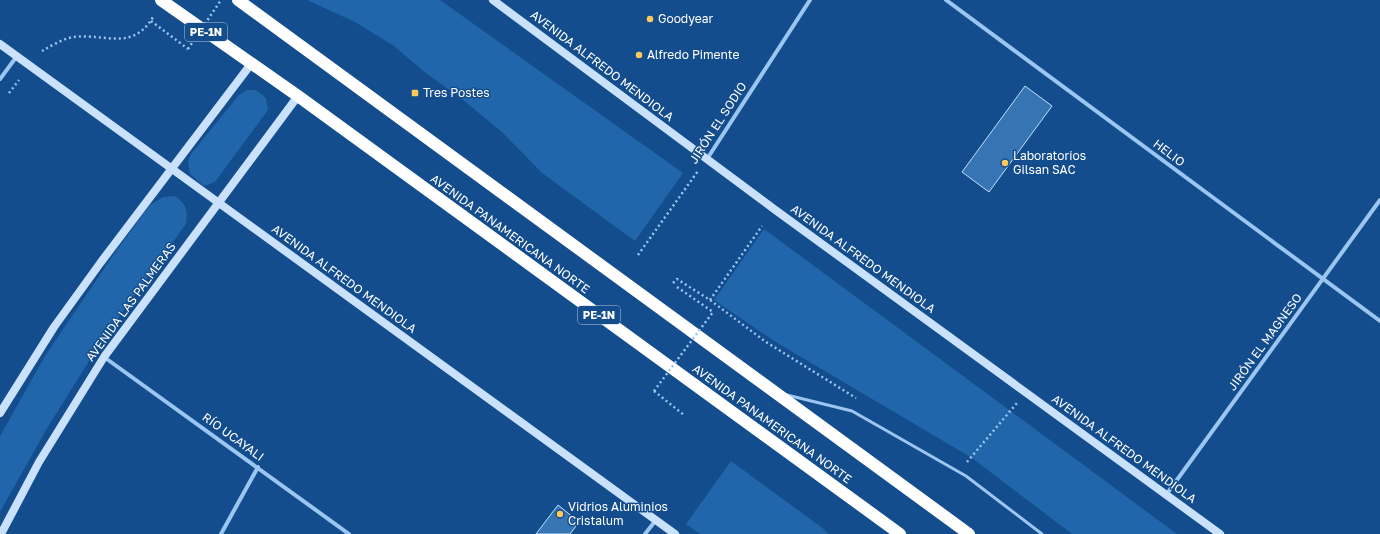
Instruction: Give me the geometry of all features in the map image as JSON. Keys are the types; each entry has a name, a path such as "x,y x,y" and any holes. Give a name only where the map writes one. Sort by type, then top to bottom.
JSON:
{"highway":[{"name":"AVENIDA PANAMERICANA NORTE","path":"161,0 298,96 900,534"},
{"path":"238,0 969,534"}],"main road":[{"name":"AVENIDA ALFREDO MENDIOLA","path":"493,0 707,159 1220,534"},
{"name":"AVENIDA ALFREDO MENDIOLA","path":"0,44 674,534"},
{"path":"0,414 54,327 101,262 173,169 251,64"},
{"name":"AVENIDA LAS PALMERAS","path":"1,534 38,462 104,357 298,96"}],"street":[{"name":"JIRÓN EL SODIO","path":"707,159 810,0"},
{"name":"HELIO","path":"946,0 1380,321"},
{"path":"0,79 17,56"},
{"name":"JIRÓN EL MAGNESO","path":"1166,495 1380,200"},
{"name":"RÍO UCAYALI","path":"104,357 349,534"},
{"path":"221,534 258,467"},
{"path":"645,534 656,520"}],"lane":[{"path":"775,392 852,411 966,476 1042,534"}],"path":[{"path":"151,21 188,49 221,0"},
{"path":"42,51 71,38 88,36 109,40 131,38 143,30 153,17"},
{"path":"9,93 19,80"},
{"name":"JIRÓN EL SODIO","path":"638,255 707,159"},
{"path":"710,300 762,226"},
{"path":"673,283 677,279 710,300 766,342 858,399"},
{"path":"677,287 713,312 654,392 684,415"},
{"path":"960,459 967,463 1026,392"}],"shaded area":[{"path":"307,0 440,0 683,173 635,241 542,173 503,133 462,99 422,70 394,46 355,22"},
{"path":"247,90 256,90 266,98 268,110 215,182 204,186 190,174 188,162 191,154 239,95"},
{"path":"175,196 186,208 186,224 101,342 46,430 0,512 0,436 45,356 116,251 150,205 163,197"},
{"path":"764,229 1177,534 1072,534 972,458 774,341 714,300"},
{"path":"731,461 829,534 700,534 686,524"}],"building":[{"path":"1025,86 1052,106 989,192 962,172"},
{"name":"Vidrios Aluminios Cristalum","path":"558,505 579,522 570,534 536,534"}],"place":[{"name":"Goodyear","path":"650,19"},
{"name":"Alfredo Pimente","path":"639,55"},
{"name":"Tres Postes","path":"415,93"},
{"name":"Laboratorios Gilsan SAC","path":"1005,163"},
{"name":"Vidrios Aluminios Cristalum","path":"560,514"}]}
